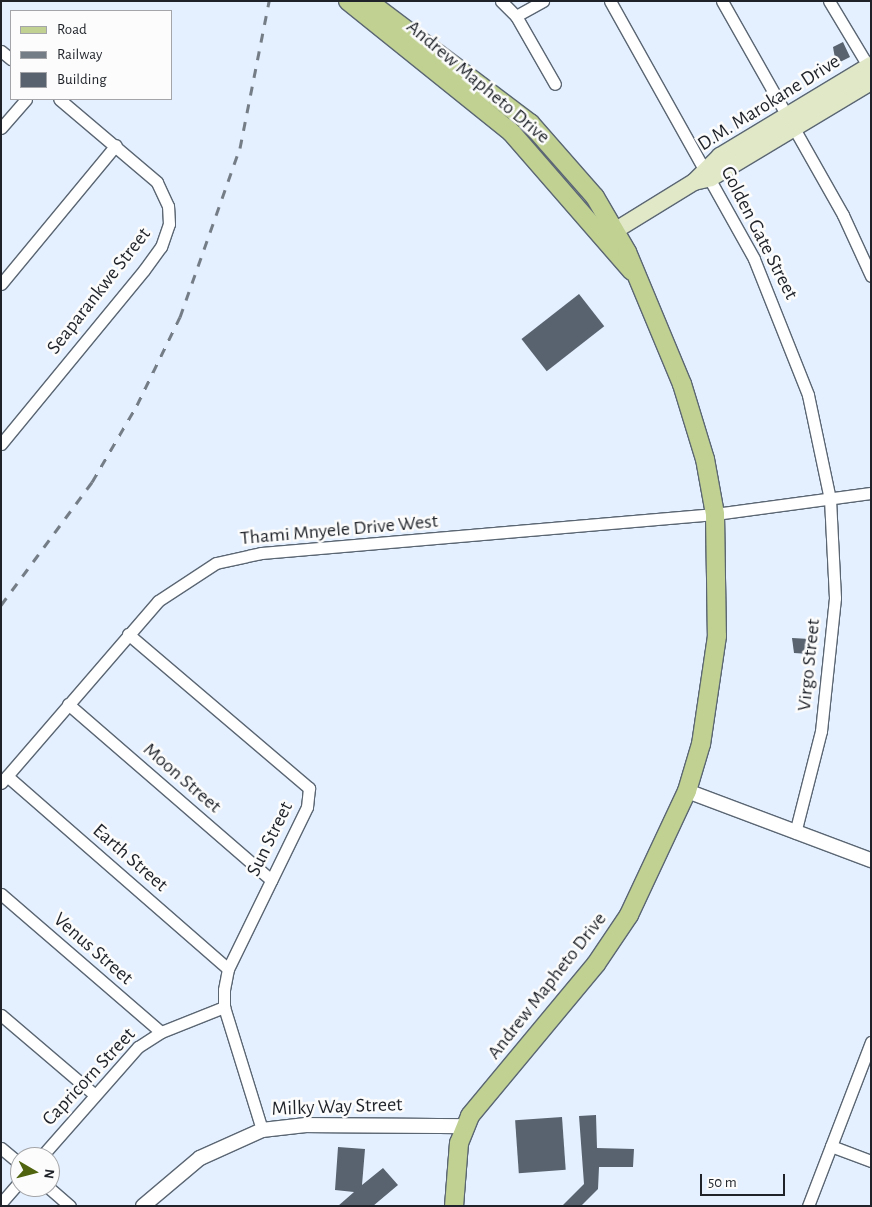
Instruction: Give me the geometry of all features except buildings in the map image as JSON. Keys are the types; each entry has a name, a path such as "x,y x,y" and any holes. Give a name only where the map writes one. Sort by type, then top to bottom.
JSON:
{"main road":[{"name":"Andrew Mapheto Drive","path":"348,1 511,132 609,235"},
{"name":"Andrew Mapheto Drive","path":"368,1 530,123 577,175 609,235 632,271 682,384 705,460 715,514 717,636 701,744 687,791 630,915 596,964 495,1087 466,1126 457,1155 454,1206"},
{"name":"D.M. Marokane Drive","path":"609,235 870,71"}],"street":[{"path":"501,1 516,16 555,84"},
{"path":"516,16 542,1"},
{"name":"Golden Gate Street","path":"610,1 708,172 754,259 791,342 808,395 830,499"},
{"path":"722,1 843,215 871,276"},
{"path":"829,1 870,71"},
{"path":"1,128 25,100"},
{"name":"Seaparankwe Street","path":"1,444 165,239 169,216 161,188 116,145 61,100"},
{"path":"1,284 116,145"},
{"name":"Thami Mnyele Drive West","path":"4,779 128,634 175,586 238,556 715,514 871,493"},
{"name":"Virgo Street","path":"795,833 820,731 831,662 835,589 830,499"},
{"name":"Sun Street","path":"128,634 306,782 307,807 228,968 224,1007 262,1130"},
{"name":"Moon Street","path":"68,704 271,880"},
{"name":"Earth Street","path":"4,779 228,968"},
{"path":"687,791 871,860"},
{"name":"Venus Street","path":"1,894 161,1032"},
{"name":"Capricorn Street","path":"50,1147 138,1047 161,1032 224,1007"},
{"path":"1,1015 95,1095"},
{"path":"808,1206 868,1059 871,1042"},
{"name":"Milky Way Street","path":"143,1206 200,1158 262,1130 306,1125 466,1126"},
{"path":"831,1146 871,1161"},
{"path":"1,1203 10,1193"},
{"path":"60,1197 70,1206"}],"railway":[{"path":"1,605 92,482 137,405 180,317 240,148 269,1"}]}
